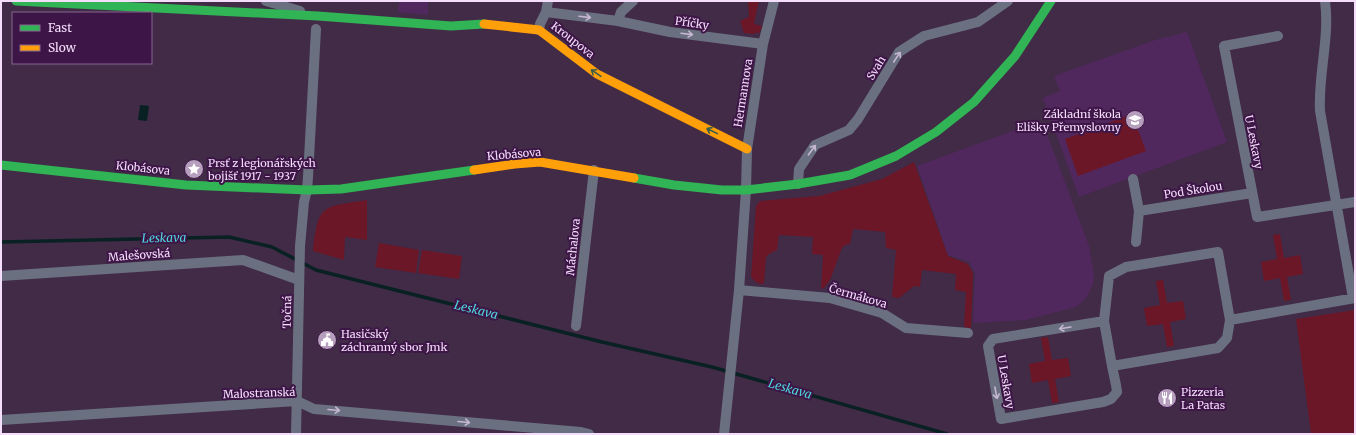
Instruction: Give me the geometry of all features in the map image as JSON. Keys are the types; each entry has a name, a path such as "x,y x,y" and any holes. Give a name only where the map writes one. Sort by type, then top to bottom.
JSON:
{"street":[{"name":"Kroupova","path":"16,1 318,16 451,26 483,24 539,30 597,74 747,149"},
{"name":"Kroupova","path":"266,1 318,16"},
{"path":"539,30 540,24 546,12 548,1"},
{"path":"618,21 621,12 633,1"},
{"name":"Hermannova","path":"746,190 747,149 763,44 774,1"},
{"name":"Svah","path":"798,184 799,169 815,145 849,130 858,119 899,52 924,36 978,22 1008,1"},
{"name":"Klobásova","path":"1,165 186,185 308,190 341,189 515,164 540,162 594,170 674,185 722,190 746,190 798,184 850,175 896,156 936,132 974,102 1015,56 1052,1"},
{"path":"1230,320 1354,298 1320,111 1319,93 1326,43 1325,1"},
{"name":"Příčky","path":"546,12 618,21 670,32 763,44"},
{"path":"308,190 316,29"},
{"name":"U Leskavy","path":"1278,36 1224,46 1257,217 1355,202"},
{"name":"Máchalova","path":"576,326 594,170"},
{"path":"1132,179 1139,211 1136,242"},
{"name":"Točná","path":"296,434 300,254 304,202 308,190"},
{"path":"724,434 739,290 746,190"},
{"name":"Pod Školou","path":"1139,211 1252,193"},
{"name":"U Leskavy","path":"1104,321 993,340 988,346 1001,419 1103,402 1111,399 1117,392 1116,385 1112,366 1104,321 1109,276 1126,268 1218,252 1230,320 1227,338 1218,348 1112,366"},
{"name":"Malešovská","path":"1,276 243,260 299,277"},
{"name":"Čermákova","path":"739,290 830,298 882,313 906,328 968,333"},
{"name":"Malostranská","path":"1,420 297,401 314,409 584,433"}],"shaded area":[{"path":"399,1 428,1 428,15 398,12"},
{"path":"748,1 759,1 754,24 762,26 759,34 757,32 754,34 744,33 740,21 749,17"},
{"name":"Základní škola Elišky Přemyslovny","path":"1187,32 1227,142 1079,197 1043,98 1060,91 1054,76 1155,40"},
{"path":"140,105 149,106 147,121 138,120"},
{"path":"1132,114 1146,151 1078,176 1065,139"},
{"path":"1040,121 1043,129 1045,129 1089,246 1094,276 1093,284 1087,297 1076,307 1026,320 973,323 975,274 969,262 948,255 917,166"},
{"path":"914,162 948,256 968,264 973,273 971,328 964,327 966,292 955,290 956,274 922,270 920,287 914,286 899,298 892,297 896,250 886,248 885,232 853,229 850,244 845,245 842,248 830,280 824,288 821,289 823,255 812,254 813,237 779,235 777,250 766,257 764,283 757,283 751,277 756,206 760,201 819,196 882,179"},
{"path":"367,200 367,240 345,237 344,260 313,251 317,224 325,210 341,204"},
{"path":"1280,234 1284,258 1300,255 1303,274 1287,277 1291,300 1284,301 1280,278 1264,281 1261,262 1277,259 1273,235"},
{"path":"379,243 419,250 416,273 375,267"},
{"path":"422,250 462,256 459,279 418,273"},
{"path":"1163,280 1167,303 1183,301 1186,319 1170,322 1174,346 1167,347 1163,324 1147,326 1144,308 1160,305 1156,281"},
{"path":"1355,310 1355,434 1311,434 1296,319"},
{"path":"1048,337 1052,360 1068,358 1071,376 1055,379 1059,402 1052,403 1048,380 1032,383 1029,364 1045,361 1041,338"}],"waterway":[{"name":"Leskava","path":"1,242 229,237 272,247 316,270 602,342 712,367 947,434"}],"traffic: fast":[{"path":"16,1 318,16 451,26 484,24"},
{"path":"634,178 674,185 722,190 746,190 798,184 850,175 896,156 936,132 974,102 1015,56 1051,1"},
{"path":"1,165 186,185 307,190 341,189 474,170"}],"traffic: slow":[{"path":"484,24 539,30 597,74 747,149"},
{"path":"474,170 540,162 634,178"}],"place":[{"name":"Základní škola Elišky Přemyslovny","path":"1135,120"},
{"name":"Prsť z legionářských bojišť 1917 - 1937","path":"194,169"},
{"name":"Hasičský záchranný sbor Jmk","path":"327,340"},
{"name":"Pizzeria La Patas","path":"1167,398"}]}
